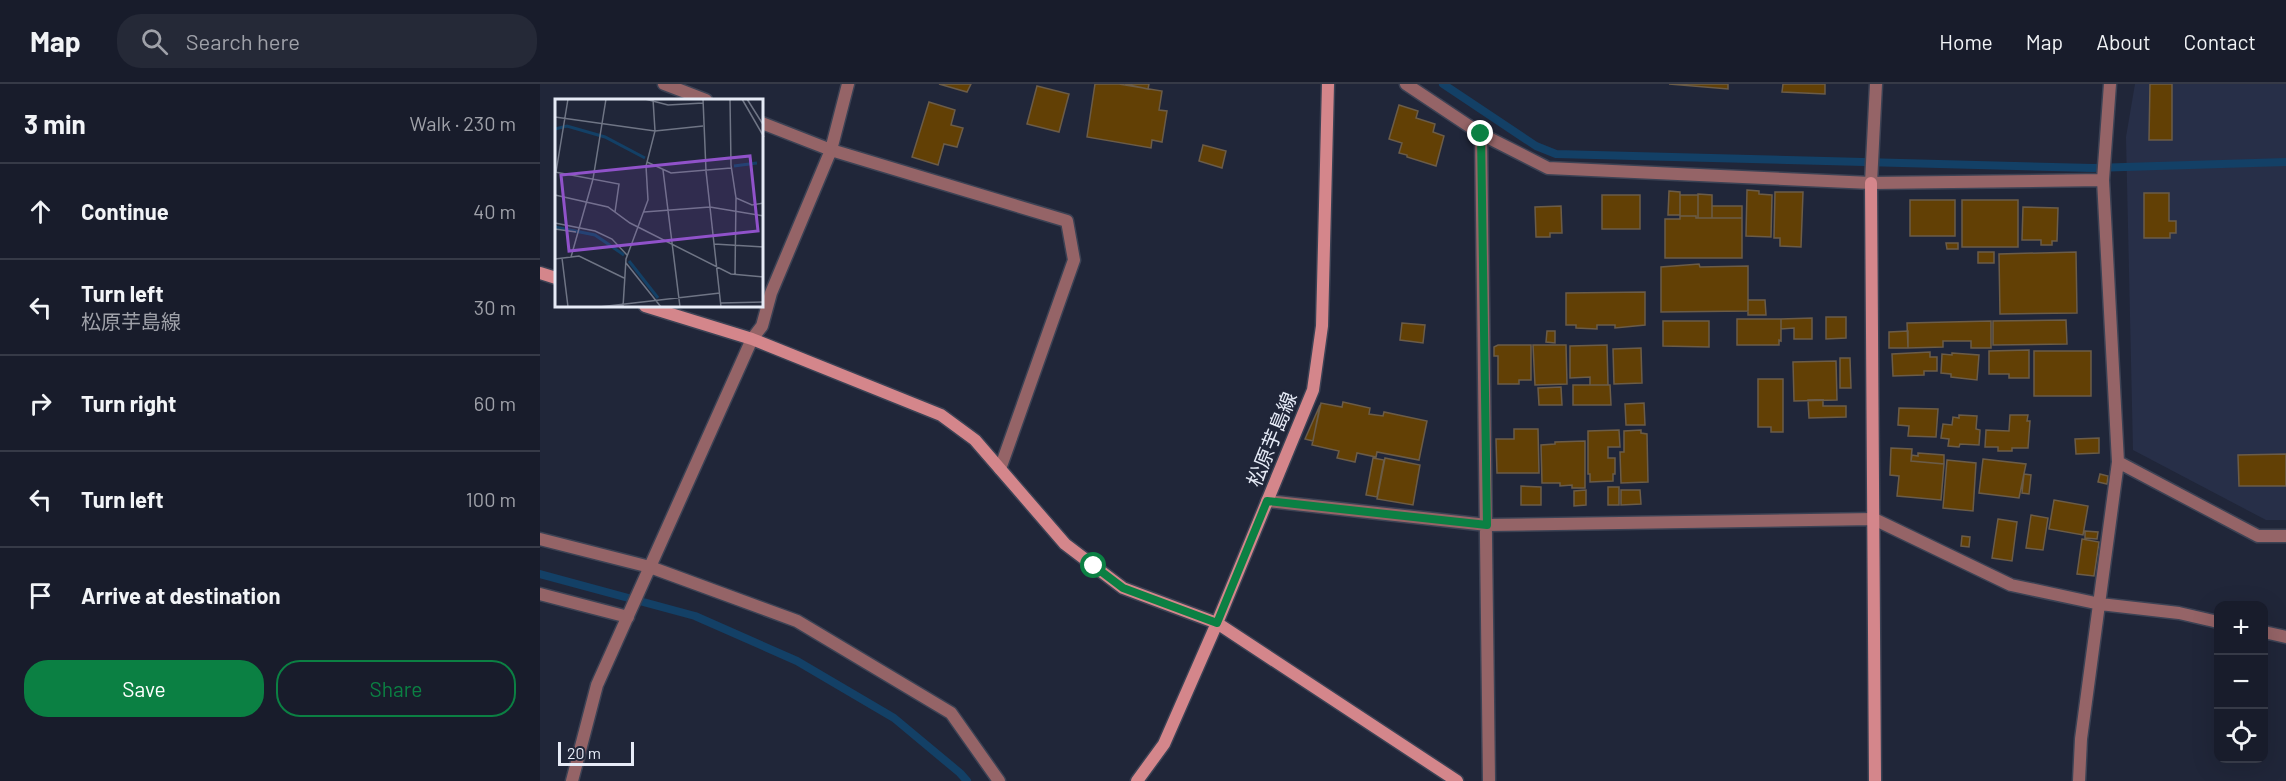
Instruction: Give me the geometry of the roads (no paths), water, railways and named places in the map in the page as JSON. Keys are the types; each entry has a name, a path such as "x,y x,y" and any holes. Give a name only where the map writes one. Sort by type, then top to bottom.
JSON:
{"street":[{"path":"664,84 703,99"},
{"path":"572,781 597,685 752,339 762,326 771,293 831,150 848,84"},
{"name":"松原芋島線","path":"1137,781 1164,744 1217,623 1312,390 1322,326 1329,84"},
{"path":"1406,84 1481,134 1548,168 1871,183 2103,180"},
{"path":"1875,781 1871,183 1876,84"},
{"path":"2079,781 2081,739 2118,462 2103,180 2110,84"},
{"path":"764,124 831,150 1067,221 1074,260 1000,469"},
{"path":"1481,134 1489,781"},
{"path":"540,273 555,278"},
{"path":"651,308 752,339 941,415 975,440 1065,544 1123,588 1217,623 1457,781"},
{"path":"2118,462 2258,536 2286,536"},
{"path":"1267,501 1487,525 1874,519 2011,585 2100,604 2180,613 2214,620"},
{"path":"540,539 650,567 797,621 951,713 999,781"},
{"path":"540,594 630,613"},
{"path":"2268,633 2286,637"}],"waterway":[{"path":"1443,84 1536,146 1556,154 2093,168 2286,162"},
{"path":"540,574 695,616 797,661 894,718 967,781"}]}
